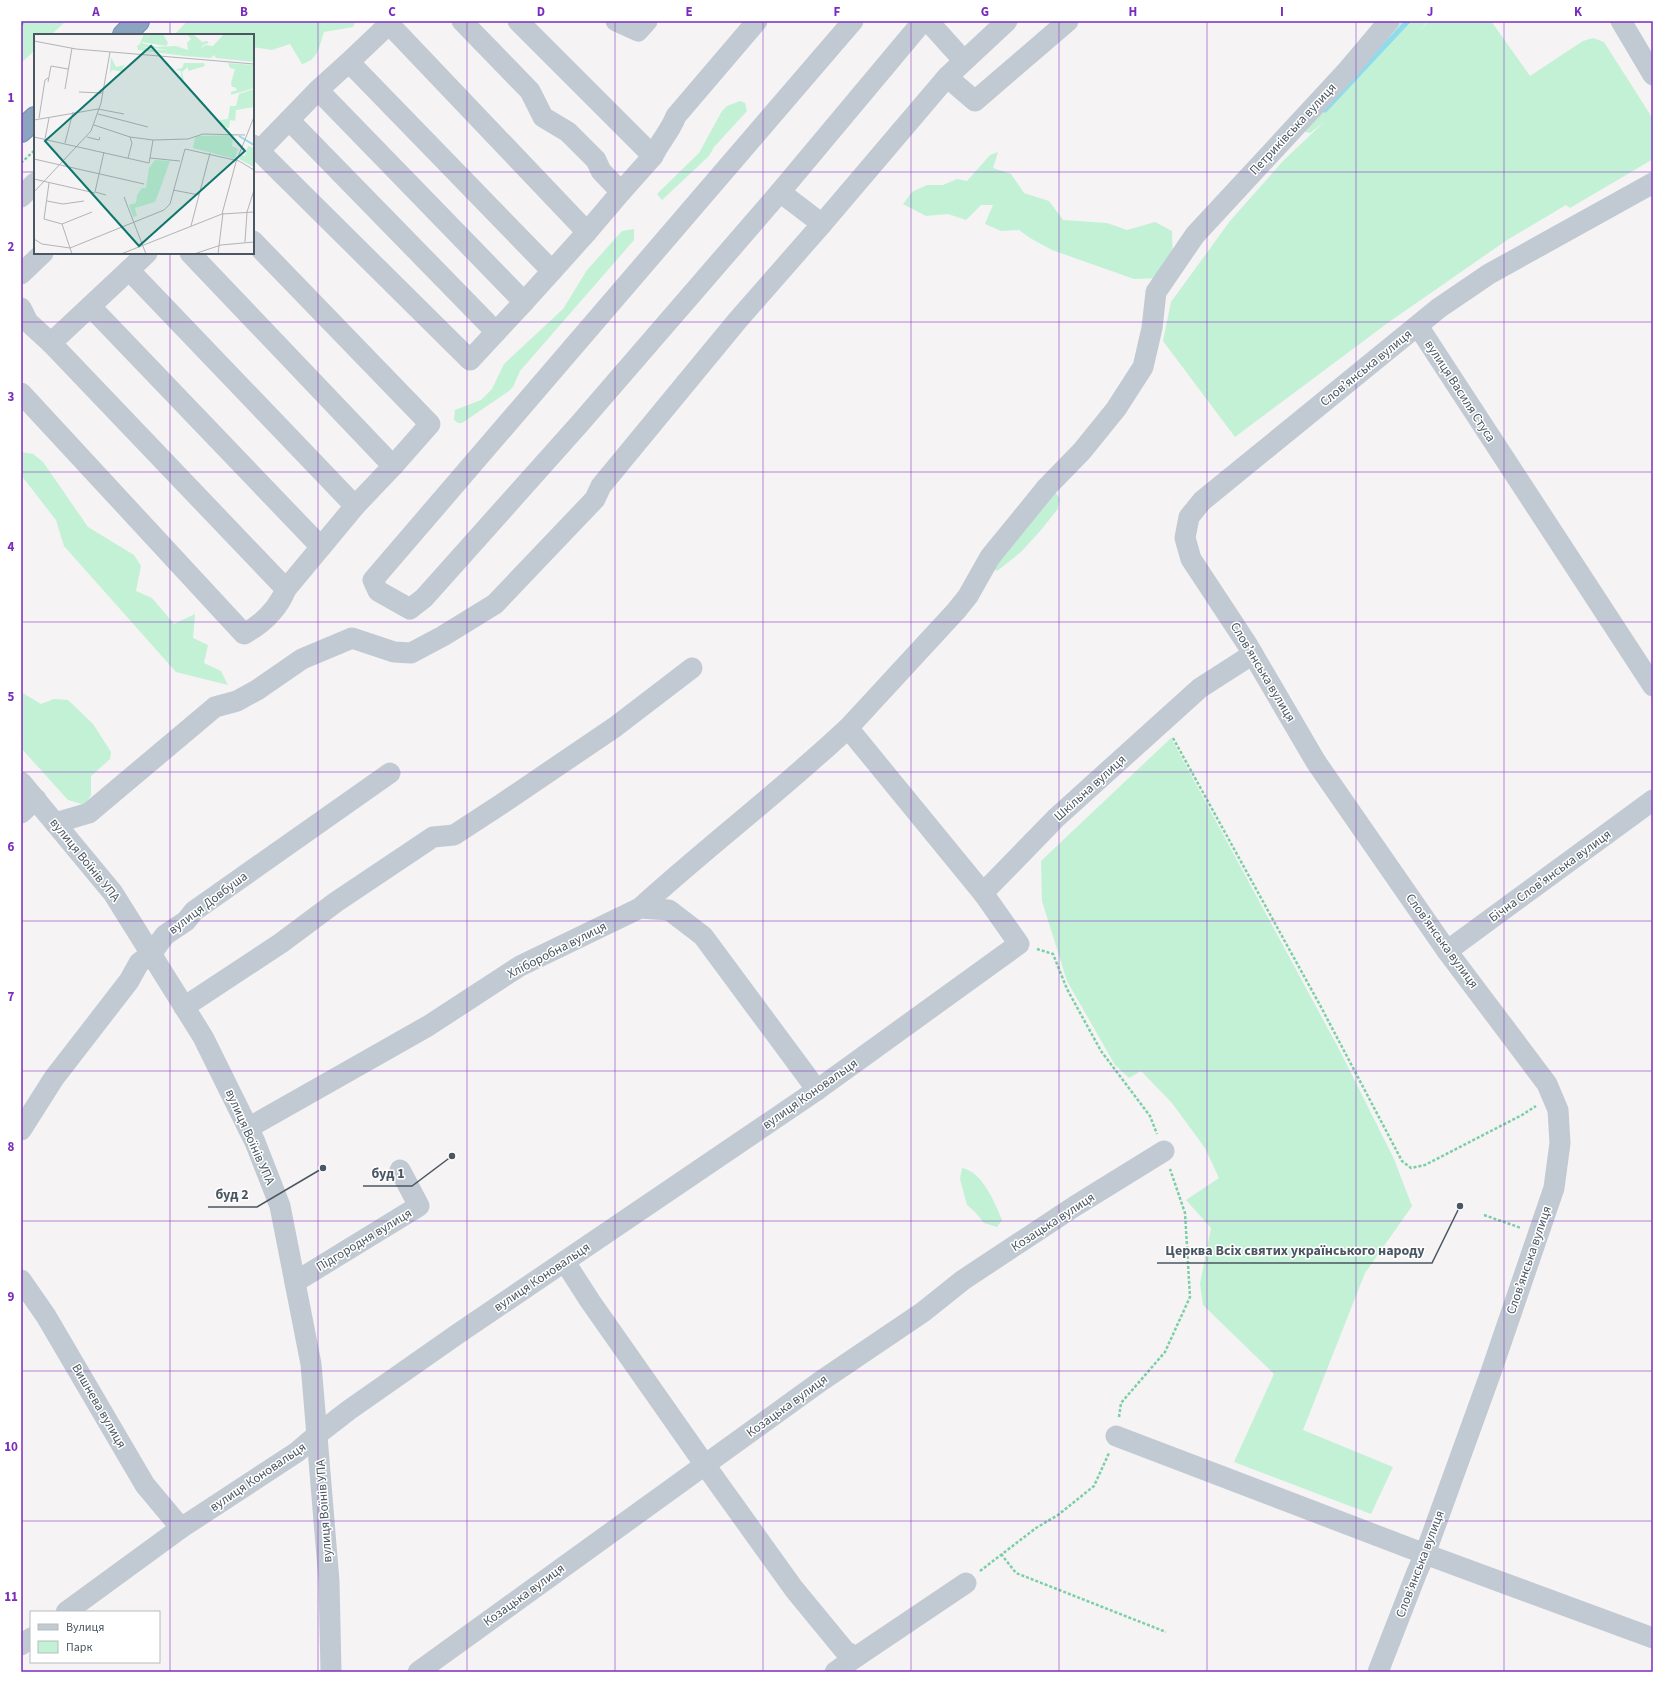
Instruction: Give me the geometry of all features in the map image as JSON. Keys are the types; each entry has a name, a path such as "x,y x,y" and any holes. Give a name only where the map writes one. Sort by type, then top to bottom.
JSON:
{"highway":[{"path":"21,131 34,119"}],"street":[{"path":"462,21 530,91 543,117 568,132 596,160 601,171 621,192"},
{"path":"518,21 653,156"},
{"path":"616,21 638,31 647,21"},
{"path":"587,232 390,22 318,90 289,120 256,148 470,360 587,232 653,156 658,145 671,130 676,116 757,21"},
{"path":"852,21 373,580 378,592 410,609 424,598 582,421 780,192 923,21"},
{"path":"928,21 964,61"},
{"path":"55,823 89,813 215,707 237,701 257,690 302,659 352,638 394,652 411,653 495,604 596,499 601,486 737,322 947,77 1007,21"},
{"path":"947,77 975,101 1068,21"},
{"name":"Петриківська вулиця","path":"640,908 674,877 815,759 848,728 956,611 968,596 990,557 1047,487 1082,451 1116,409 1143,367 1152,328 1156,292 1195,235 1346,72 1389,21"},
{"path":"1621,21 1653,75"},
{"path":"349,62 552,271"},
{"path":"318,90 524,302"},
{"path":"289,120 496,332"},
{"name":"вулиця Василя Стуса","path":"1653,183 1489,274 1439,308 1418,326 1653,686"},
{"path":"21,197 34,184"},
{"path":"780,192 822,224"},
{"path":"21,393 244,634 257,627 281,601 286,590 355,506 430,424 254,242"},
{"path":"21,274 42,254"},
{"path":"51,343 146,254"},
{"path":"191,254 393,466"},
{"path":"129,270 355,506"},
{"path":"90,306 321,546"},
{"path":"21,308 28,322 51,343 286,590"},
{"name":"Словʼянська вулиця","path":"1378,1672 1425,1554 1491,1372 1554,1188 1560,1143 1558,1110 1547,1084 1447,951 1316,762 1253,654 1191,559 1185,538 1189,517 1202,501 1418,326"},
{"name":"Шкільна вулиця","path":"983,893 1056,818 1200,688 1253,654"},
{"path":"184,1007 281,943 336,902 433,837 454,835 503,803 615,727 692,668"},
{"path":"848,728 983,893 1020,944"},
{"name":"вулиця Довбуша","path":"21,1130 54,1078 129,981 139,963 151,954 165,935 186,922 194,911 390,773"},
{"name":"вулиця Воїнів УПА","path":"21,782 114,893 203,1037 255,1142 280,1206 311,1364 318,1434 329,1582 332,1672"},
{"path":"21,813 36,799"},
{"name":"Бічна Словʼянська вулиця","path":"1447,951 1653,800"},
{"name":"Хліборобна вулиця","path":"248,1128 428,1026 520,966 640,908 669,910 703,936 817,1090"},
{"name":"вулиця Коновальця","path":"67,1611 181,1528 297,1452 349,1410 439,1347 817,1090 1020,944"},
{"name":"Козацька вулиця","path":"418,1672 821,1381 923,1312 963,1280 1075,1206 1164,1151"},
{"name":"Підгородня вулиця","path":"295,1282 419,1206 400,1170"},
{"path":"565,1262 595,1308 794,1589 846,1651 856,1657"},
{"name":"Вишнева вулиця","path":"21,1280 46,1316 145,1485 181,1528"},
{"path":"1116,1436 1425,1554 1653,1638"},
{"path":"835,1672 966,1583"},
{"path":"21,1645 30,1639"}],"path":[{"path":"21,25 25,21"},
{"path":"21,163 34,151"},
{"path":"1165,721 1182,756 1321,1007 1402,1161 1411,1168 1425,1165 1522,1116 1552,1095"},
{"path":"966,1583 1001,1554 1036,1528 1058,1515 1094,1486 1116,1436 1121,1403 1165,1352 1190,1297 1185,1212 1150,1116 1101,1051 1067,989 1053,954 1020,944"},
{"path":"1484,1215 1500,1220"},
{"path":"1001,1554 1016,1573 1166,1632"}],"green space":[{"path":"21,21 66,21 52,34 34,34 34,51 21,63"},
{"path":"187,21 356,21 353,27 324,32 315,56 302,64 290,44 272,50 254,47 254,34 176,33"},
{"path":"1394,21 1428,21 1419,31 1429,21 1491,21 1530,76 1583,41 1593,38 1604,42 1653,119 1653,159 1570,208 1566,205 1507,240 1389,322 1235,437 1163,341 1171,302 1230,221 1283,161 1324,122 1310,133 1301,131"},
{"path":"740,101 745,103 747,111 714,147 709,156 662,200 657,194 699,153 722,111 727,106"},
{"path":"998,152 993,168 1011,174 1024,193 1049,201 1063,220 1107,223 1127,230 1155,222 1172,231 1173,261 1160,278 1134,279 1052,250 1019,230 1001,231 985,224 993,205 981,205 966,220 948,214 926,216 903,204 912,192 927,185 943,185 957,179 967,181 990,155"},
{"path":"634,229 634,240 520,371 513,387 462,423 458,423 454,420 455,410 481,400 492,389 504,364 563,309 587,270 622,231"},
{"path":"21,452 33,454 43,462 88,527 134,555 141,566 136,591 152,598 174,624 195,614 193,638 208,645 204,663 221,671 228,685 176,672 64,546 56,520 21,475"},
{"path":"1054,490 1060,499 1057,510 1021,552 997,571 993,568"},
{"path":"21,692 41,704 54,699 68,700 93,724 111,752 110,759 91,776 91,795 85,805 68,800 21,748"},
{"path":"1171,738 1340,1051 1394,1159 1412,1206 1365,1273 1303,1430 1393,1467 1371,1514 1234,1462 1274,1374 1203,1305 1200,1284 1211,1228 1186,1200 1219,1178 1205,1148 1172,1103 1141,1071 1129,1078 1115,1065 1067,981 1042,901 1041,861"},
{"path":"962,1168 969,1170 976,1175 987,1189 1002,1220 997,1227 984,1223 967,1205 960,1179"}],"waterway":[{"path":"1325,110 1408,21"}],"place":[{"name":"буд 1","path":"452,1156"},
{"name":"буд 2","path":"323,1168"},
{"name":"Церква Всіх святих українського народу","path":"1460,1206"}]}
